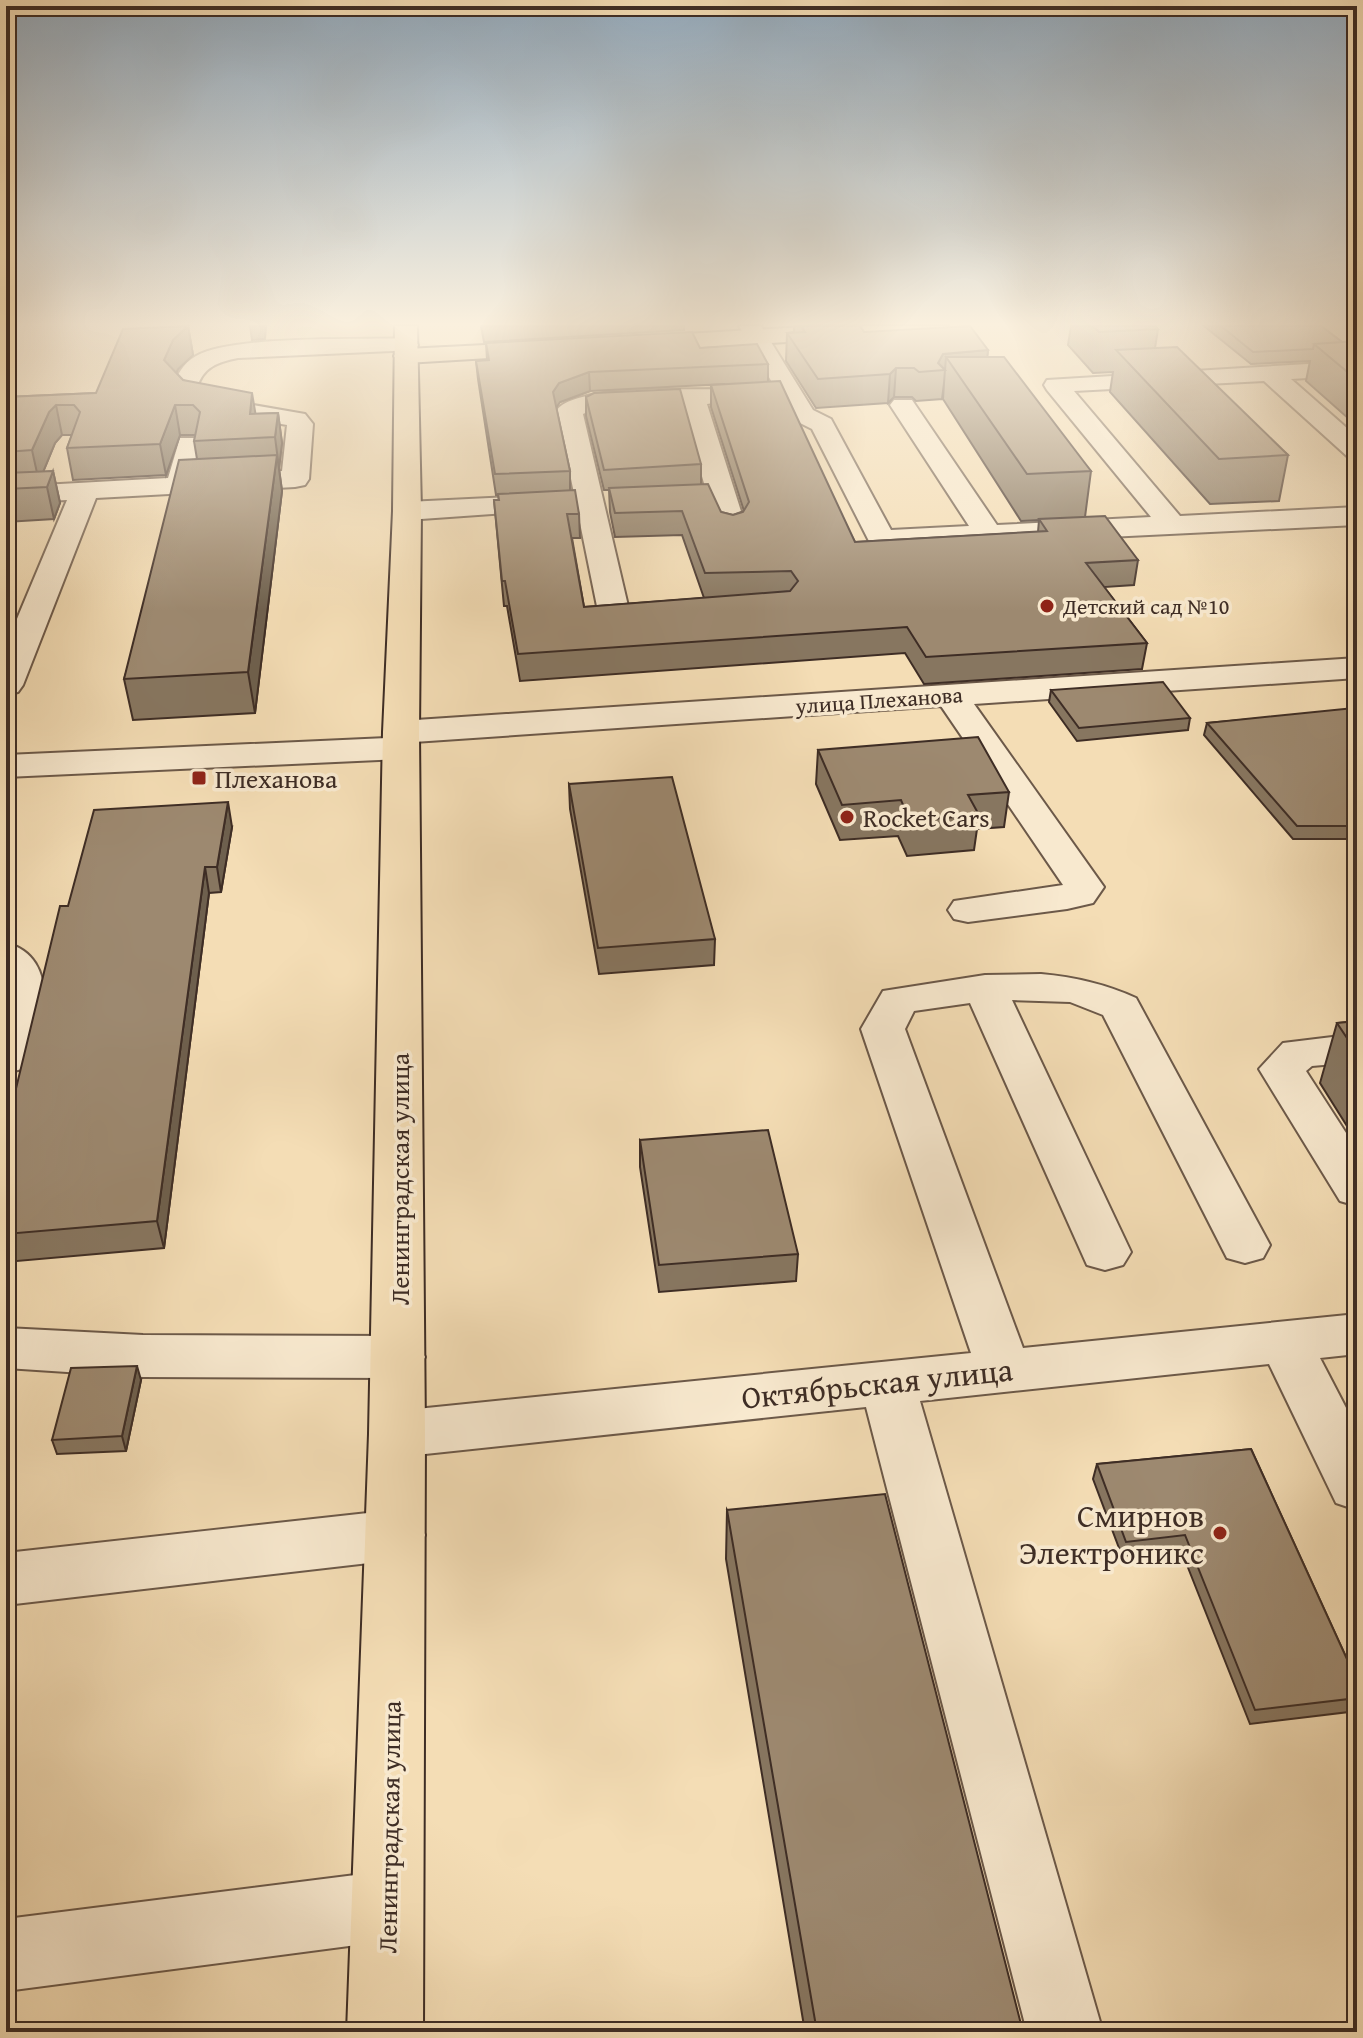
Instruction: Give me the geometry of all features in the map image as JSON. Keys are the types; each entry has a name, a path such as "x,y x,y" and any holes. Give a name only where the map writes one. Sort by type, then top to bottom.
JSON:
{"main road":[{"name":"Ленинградская улица","path":"385,2032 397,1434 401,740 406,421"}],"street":[{"path":"6,495 56,481 85,491 284,482 295,479 298,473 298,421"},
{"path":"573,421 615,616 689,612"},
{"path":"699,421 732,527"},
{"path":"816,421 822,424 881,539 1357,516"},
{"path":"914,421 988,533"},
{"path":"1086,421 1172,524"},
{"path":"1324,421 1357,451"},
{"path":"180,487 189,444"},
{"path":"6,685 85,491"},
{"path":"407,511 721,495"},
{"name":"улица Плеханова","path":"6,766 401,740 951,696 1357,668"},
{"path":"951,696 1084,887 1079,894 968,910"},
{"path":"6,956 22,972 25,985 6,1059"},
{"path":"985,988 1105,1252"},
{"path":"1004,1370 883,1029 898,1000 985,988 1058,988 1102,996 1121,1007 1245,1245"},
{"path":"1357,1048 1299,1053 1282,1069 1357,1189"},
{"name":"Октябрьская улица","path":"397,1434 1357,1334"},
{"path":"1284,1340 1357,1486"},
{"path":"6,1348 143,1356 398,1357"},
{"path":"887,1382 1065,2032"},
{"path":"6,1579 395,1535"},
{"path":"6,1955 387,1906"}],"building":[{"path":"6,421 45,421 32,450 6,452"},
{"path":"77,421 169,421 160,444 67,448"},
{"path":"198,421 277,421 275,437 194,441"},
{"path":"486,421 559,421 570,471 495,474"},
{"path":"592,421 689,421 701,464 604,470"},
{"path":"723,421 799,421 855,542 1047,531 1039,519 1105,516 1138,560 1086,563 1147,643 926,657 907,627 518,654 505,581 502,581 494,500 499,500 498,494 575,490 579,514 567,514 584,607 790,591 798,581 791,571 705,573 682,511 615,513 609,488 708,484 721,512 733,515 743,512 749,502"},
{"path":"990,421 1053,421 1091,471 1027,474"},
{"path":"1183,421 1253,421 1288,455 1219,459"},
{"path":"277,455 248,672 124,679 179,460"},
{"path":"53,471 47,487 6,489 6,473"},
{"path":"1163,682 1190,718 1079,728 1051,690"},
{"path":"1357,710 1357,826 1297,826 1207,723"},
{"path":"978,737 1009,792 968,795 979,815 910,821 901,800 842,805 818,750"},
{"path":"672,777 715,939 598,948 569,784"},
{"path":"228,802 217,867 205,867 157,1221 6,1234 6,1130 60,906 68,906 94,810"},
{"path":"1357,1021 1357,1053 1337,1023"},
{"path":"768,1130 798,1254 659,1265 640,1140"},
{"path":"137,1366 122,1436 52,1440 71,1368"},
{"path":"1251,1449 1357,1681 1357,1698 1255,1710 1185,1535 1126,1542 1097,1464"},
{"path":"885,1494 1023,2032 817,2032 727,1510"}],"place":[{"name":"Детский сад №10","path":"1047,606"},
{"name":"Плеханова","path":"199,778"},
{"name":"Rocket Cars","path":"847,817"},
{"name":"Смирнов Электроникс","path":"1220,1533"}]}
